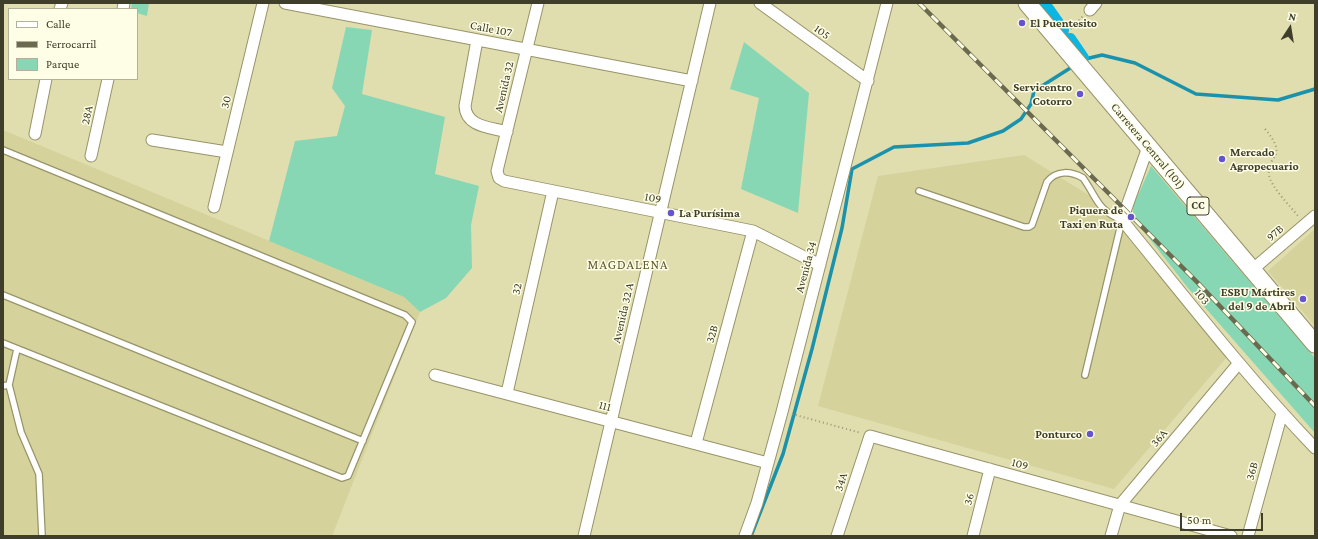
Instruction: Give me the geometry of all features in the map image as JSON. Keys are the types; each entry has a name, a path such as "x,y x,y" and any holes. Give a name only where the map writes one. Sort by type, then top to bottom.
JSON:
{"main road":[{"name":"Carretera Central (101)","path":"1027,3 1315,344"}],"street":[{"name":"30","path":"214,207 263,3"},
{"name":"Calle 107","path":"285,3 316,6 477,40 692,81"},
{"name":"Avenida 32","path":"499,178 498,171 538,3"},
{"name":"Avenida 32 A","path":"584,536 710,3"},
{"name":"105","path":"760,3 868,81"},
{"name":"Avenida 34","path":"745,536 757,503 820,265 868,81 884,5"},
{"path":"477,40 464,106 465,114 476,124 507,132"},
{"path":"35,134 46,80"},
{"name":"28A","path":"91,156 108,80"},
{"path":"152,140 227,152"},
{"path":"1122,220 1148,147"},
{"name":"109","path":"499,178 504,181 753,231 820,265"},
{"name":"32","path":"507,393 553,191"},
{"name":"97B","path":"1252,270 1315,216"},
{"name":"103","path":"1122,220 1239,363 1282,413 1315,448"},
{"name":"32B","path":"696,443 753,231"},
{"name":"36A","path":"1111,536 1120,505 1239,363"},
{"name":"111","path":"435,375 768,463"},
{"name":"36B","path":"1248,536 1282,413"},
{"name":"109","path":"870,436 1231,536"},
{"name":"34A","path":"837,536 870,436"},
{"name":"36","path":"973,536 990,469"}],"lane":[{"path":"3,150 405,315 412,322 348,476 342,478 3,343"},
{"path":"919,190 1024,227 1029,227 1032,225 1047,182 1051,177 1059,173 1068,172 1083,178 1101,208 1108,214 1122,220 1085,375"},
{"path":"3,295 363,441"},
{"path":"17,349 6,385 21,432 39,474 42,536"}],"path":[{"path":"1062,45 1093,6"},
{"path":"1265,129 1274,141 1276,147 1276,156 1269,169 1271,181 1306,224"},
{"path":"801,417 870,436"}],"shaded area":[{"path":"3,130 404,297 420,312 332,536 3,536"},
{"path":"1024,155 1100,202 1227,357 1114,489 818,406 878,176"},
{"name":"ESBU Mártires del 9 de Abril","path":"1315,229 1315,326 1268,271"}],"green space":[{"path":"132,3 149,3 147,16 138,13 138,8 131,8"},
{"path":"346,27 372,30 362,94 445,117 435,174 479,186 471,225 472,268 446,298 420,312 404,297 269,241 295,141 337,136 345,106 332,88"},
{"path":"744,42 809,93 798,213 741,189 759,98 730,89"},
{"path":"1151,166 1315,358 1315,433 1188,288 1132,216 1134,204"}],"waterway":[{"path":"1044,3 1063,30"},
{"path":"1070,39 1083,58"},
{"path":"1081,60 1102,55 1135,63 1196,94 1278,100 1315,89"},
{"path":"751,536 783,454 812,349 842,228 852,169 894,147 968,143 1003,131 1021,119 1031,104 1034,91 1075,65"}],"railway":[{"path":"919,3 1198,283 1315,406"}],"place":[{"name":"El Puentesito","path":"1022,23"},
{"name":"Servicentro Cotorro","path":"1080,94"},
{"name":"Mercado Agropecuario","path":"1222,159"},
{"name":"La Purísima","path":"671,213"},
{"name":"Piquera de Taxi en Ruta","path":"1131,217"},
{"name":"ESBU Mártires del 9 de Abril","path":"1303,299"},
{"name":"Ponturco","path":"1090,434"}],"district":[{"name":"MAGDALENA","path":"628,265"}]}
